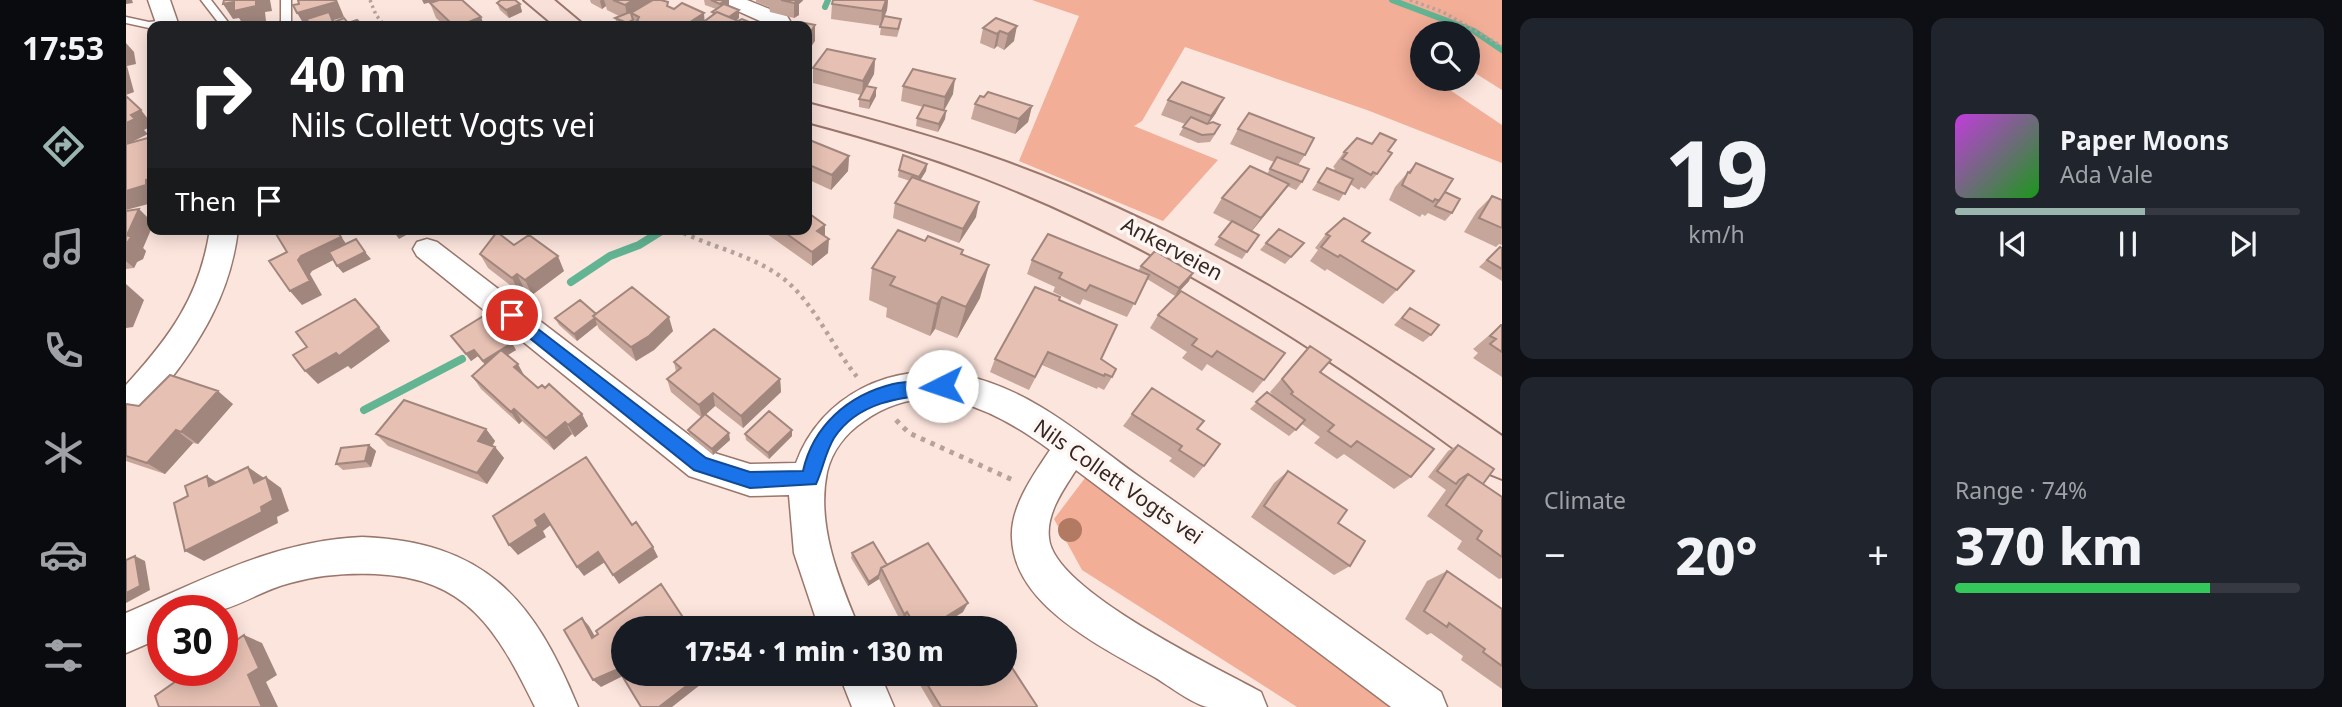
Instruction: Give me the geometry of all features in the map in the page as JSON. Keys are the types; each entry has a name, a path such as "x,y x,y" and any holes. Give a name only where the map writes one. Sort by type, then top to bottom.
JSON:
{"main road":[{"path":"537,0 565,21"},
{"name":"Ankerveien","path":"812,113 877,129 958,155 1052,191 1142,232 1330,338 1423,401 1502,460"}],"street":[{"path":"159,0 166,21"},
{"path":"729,0 779,21"},
{"path":"126,408 177,350 202,309 219,262 223,235"},
{"path":"427,249 701,465 750,480 810,479"},
{"name":"Nils Collett Vogts vei","path":"835,616 812,555 808,530 810,479 820,447 841,418 872,398 917,387 964,389 1011,407 1072,448 1426,707"},
{"path":"1072,448 1041,493 1029,528 1030,544 1042,572 1064,598 1087,615 1246,707"},
{"path":"210,595 295,563 372,555 429,563 451,571 476,587 496,607 524,647 557,707"},
{"path":"126,633 147,624"},
{"path":"864,686 873,707"}],"lane":[{"path":"206,0 222,21"},
{"path":"286,0 286,21"},
{"path":"126,20 147,25"}],"path":[{"path":"370,0 381,21"},
{"path":"1410,0 1443,12 1502,46"},
{"path":"686,235 766,268 784,279 804,300 834,347 859,379"},
{"path":"894,417 909,433 1041,493"}],"shaded area":[{"path":"1032,0 1502,0 1502,90 1480,76 1480,21 1410,21 1410,91 1451,91 1502,125 1502,163 1367,110 1185,47 1142,121 1134,126 1218,160 1163,221 1019,161 1079,16"},
{"path":"1085,478 1403,707 1297,707 1082,570 1054,519"}],"building":[{"path":"224,0 256,0 256,6 234,11 234,2 223,4"},
{"path":"298,0 336,2 297,13 293,5 299,4"},
{"path":"439,0 462,0 481,17 471,21 449,21 430,3"},
{"path":"501,0 515,0 520,4 506,10 497,3"},
{"path":"613,0 633,0 625,5"},
{"path":"653,0 661,0 668,2 667,6 674,9 682,3 704,13 692,21 637,21 639,17 631,13"},
{"path":"833,0 886,0 882,11 832,4"},
{"path":"724,4 739,10 729,17 712,12"},
{"path":"329,12 333,21 308,21"},
{"path":"630,12 633,20 622,21 615,18"},
{"path":"717,12 738,21 705,21"},
{"path":"884,16 901,19 898,29 880,27"},
{"path":"996,18 1017,26 1008,34 1000,31 997,34 983,28"},
{"path":"827,49 875,59 863,81 813,68"},
{"path":"913,69 955,79 945,97 903,86"},
{"path":"1182,82 1224,98 1211,116 1168,100"},
{"path":"866,86 876,88 870,101 859,99"},
{"path":"988,92 1032,106 1019,119 975,104 980,96 984,97"},
{"path":"126,96 141,110 131,115 135,119 126,123"},
{"path":"924,105 946,111 939,124 917,118"},
{"path":"1249,113 1314,138 1305,155 1238,129"},
{"path":"1191,117 1207,124 1213,122 1220,125 1214,134 1202,135 1183,127"},
{"path":"1380,133 1396,140 1388,151 1392,153 1377,174 1373,172 1371,175 1342,159 1347,153 1344,152 1357,138 1372,144"},
{"path":"147,138 146,185 126,191 126,144"},
{"path":"812,141 849,156 832,175 812,166"},
{"path":"903,155 927,164 919,177 899,170"},
{"path":"1277,157 1309,169 1302,182 1270,169"},
{"path":"1416,163 1453,179 1439,201 1435,199 1433,202 1402,185"},
{"path":"1250,166 1289,184 1261,218 1222,198"},
{"path":"1327,168 1353,179 1345,194 1318,182"},
{"path":"912,177 979,202 963,229 895,203"},
{"path":"1445,192 1460,199 1452,213 1435,206"},
{"path":"1492,196 1502,200 1502,228 1479,218"},
{"path":"139,209 127,235 131,237 126,245 126,211"},
{"path":"812,216 825,225 817,231 829,239 812,252 788,235 812,235"},
{"path":"1344,218 1370,233 1362,241 1414,271 1397,290 1340,255 1338,257 1321,247 1330,236 1326,234"},
{"path":"1232,221 1259,235 1247,252 1219,237"},
{"path":"1279,229 1304,243 1291,257 1266,243"},
{"path":"898,230 925,241 928,236 963,250 961,254 989,265 966,307 942,297 937,304 890,285 895,277 872,268"},
{"path":"1048,234 1149,275 1135,304 1090,285 1086,291 1059,278 1062,273 1032,260"},
{"path":"277,235 341,237 301,256 298,260 310,281 290,291 269,261 287,252"},
{"path":"495,235 501,235 514,245 529,235 558,256 525,280 517,274 512,278 480,254"},
{"path":"356,239 365,252 337,266 329,252"},
{"path":"1502,248 1502,269 1487,260"},
{"path":"1155,251 1193,273 1179,288 1141,266"},
{"path":"632,287 669,317 649,336 631,347 593,316"},
{"path":"1035,287 1117,325 1101,359 1116,369 1112,377 1048,352 1035,377 995,359"},
{"path":"1181,291 1285,353 1264,380 1217,351 1212,357 1192,345 1197,339 1158,315"},
{"path":"355,299 379,327 339,356 336,353 305,371 293,355 307,347 296,332"},
{"path":"580,300 596,314 593,316 595,318 574,334 555,318"},
{"path":"1410,308 1439,325 1431,335 1402,318"},
{"path":"485,315 512,343 483,361 474,350 466,354 451,336"},
{"path":"1501,325 1502,352 1490,344 1496,339 1490,336"},
{"path":"714,329 780,379 741,416 713,393 699,405 667,379 681,368 674,362"},
{"path":"1310,346 1331,360 1320,372 1434,449 1411,477 1357,441 1351,447 1328,431 1334,425 1291,394 1293,392 1282,379"},
{"path":"501,350 518,364 514,367 538,388 542,385 545,388 549,384 582,414 568,425 565,422 546,438 514,409 511,412 472,376"},
{"path":"170,375 218,391 181,432 176,430 147,463 126,456 126,404 139,406"},
{"path":"1152,388 1204,421 1197,429 1220,444 1204,466 1179,450 1182,446 1132,414"},
{"path":"1267,392 1305,420 1296,430 1256,402"},
{"path":"404,400 486,429 478,441 495,447 477,473 376,434"},
{"path":"769,411 792,430 768,453 745,434"},
{"path":"705,414 729,433 712,449 688,430"},
{"path":"369,445 365,461 336,464 341,448"},
{"path":"1458,445 1494,469 1483,484 1468,474 1456,484 1437,471"},
{"path":"586,457 632,525 636,522 653,547 613,575 598,552 577,567 544,514 535,520 538,526 509,545 493,516"},
{"path":"248,467 254,483 266,477 273,500 261,507 262,512 185,551 174,503 188,496 185,486 207,476 209,486"},
{"path":"1288,471 1347,510 1338,523 1365,541 1350,566 1264,506"},
{"path":"1468,474 1502,497 1502,557 1477,539 1482,531 1446,505"},
{"path":"873,542 887,565 869,582 852,553"},
{"path":"928,543 968,603 947,616 909,616 907,612 904,614 881,568"},
{"path":"135,556 140,586 126,593 126,560"},
{"path":"1447,571 1502,609 1502,666 1483,652 1485,649 1449,623 1447,627 1424,611"},
{"path":"661,584 682,616 617,616"},
{"path":"582,618 592,638 598,634 596,631 611,620 611,672 593,680 564,630"},
{"path":"244,635 259,668 248,675 262,707 159,707 155,696 169,686 238,686 238,639"},
{"path":"1017,675 1037,706 1036,707 941,707 928,686 1017,686"},
{"path":"628,686 686,686 659,707 641,707"}],"waterway":[{"path":"825,7 828,0"},
{"path":"1392,0 1474,31 1502,50"},
{"path":"571,282 610,256 639,245 655,235"},
{"path":"364,410 462,359"}],"route":[{"path":"512,315 701,465 750,480 810,479 814,462 829,431 855,407 893,391 942,386"}]}
